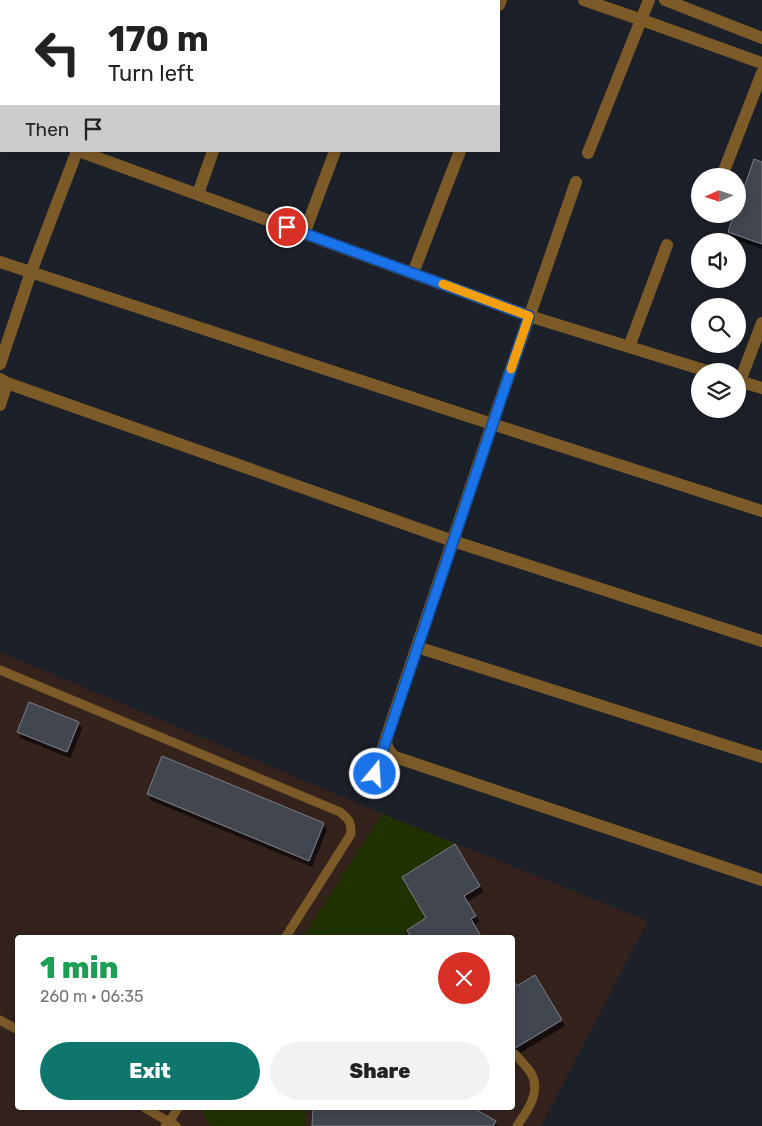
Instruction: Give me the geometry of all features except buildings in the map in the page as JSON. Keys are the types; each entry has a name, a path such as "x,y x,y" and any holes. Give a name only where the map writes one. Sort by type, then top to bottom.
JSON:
{"street":[{"path":"584,0 762,63"},
{"path":"588,153 650,0"},
{"path":"665,0 762,38"},
{"path":"725,168 762,73"},
{"path":"0,364 31,272 78,152"},
{"path":"81,152 529,316 691,366"},
{"path":"198,194 213,152"},
{"path":"304,234 335,152"},
{"path":"413,273 460,152"},
{"path":"369,792 492,424 576,182"},
{"path":"630,347 667,244"},
{"path":"0,262 762,511"},
{"path":"746,363 762,323"},
{"path":"0,405 4,381 453,541 762,641"},
{"path":"746,383 762,388"},
{"path":"417,647 762,757"},
{"path":"386,738 386,746 395,757 762,880"}],"lane":[{"path":"0,670 340,812 348,818 351,825 351,834 287,935"},
{"path":"0,1020 15,1028"},
{"path":"516,1054 531,1074 535,1084 534,1096 530,1106 518,1126"},
{"path":"148,1110 170,1125 177,1110"}],"shaded area":[{"path":"0,652 383,814 648,921 541,1126 0,1126"}],"green space":[{"path":"383,814 455,844 402,877 426,918 407,930 403,935 304,935"},
{"path":"202,1110 306,1110 306,1126 212,1126"}],"slow traffic":[{"path":"443,284 529,316 511,369"}],"route":[{"path":"287,227 529,316 375,774"}]}
